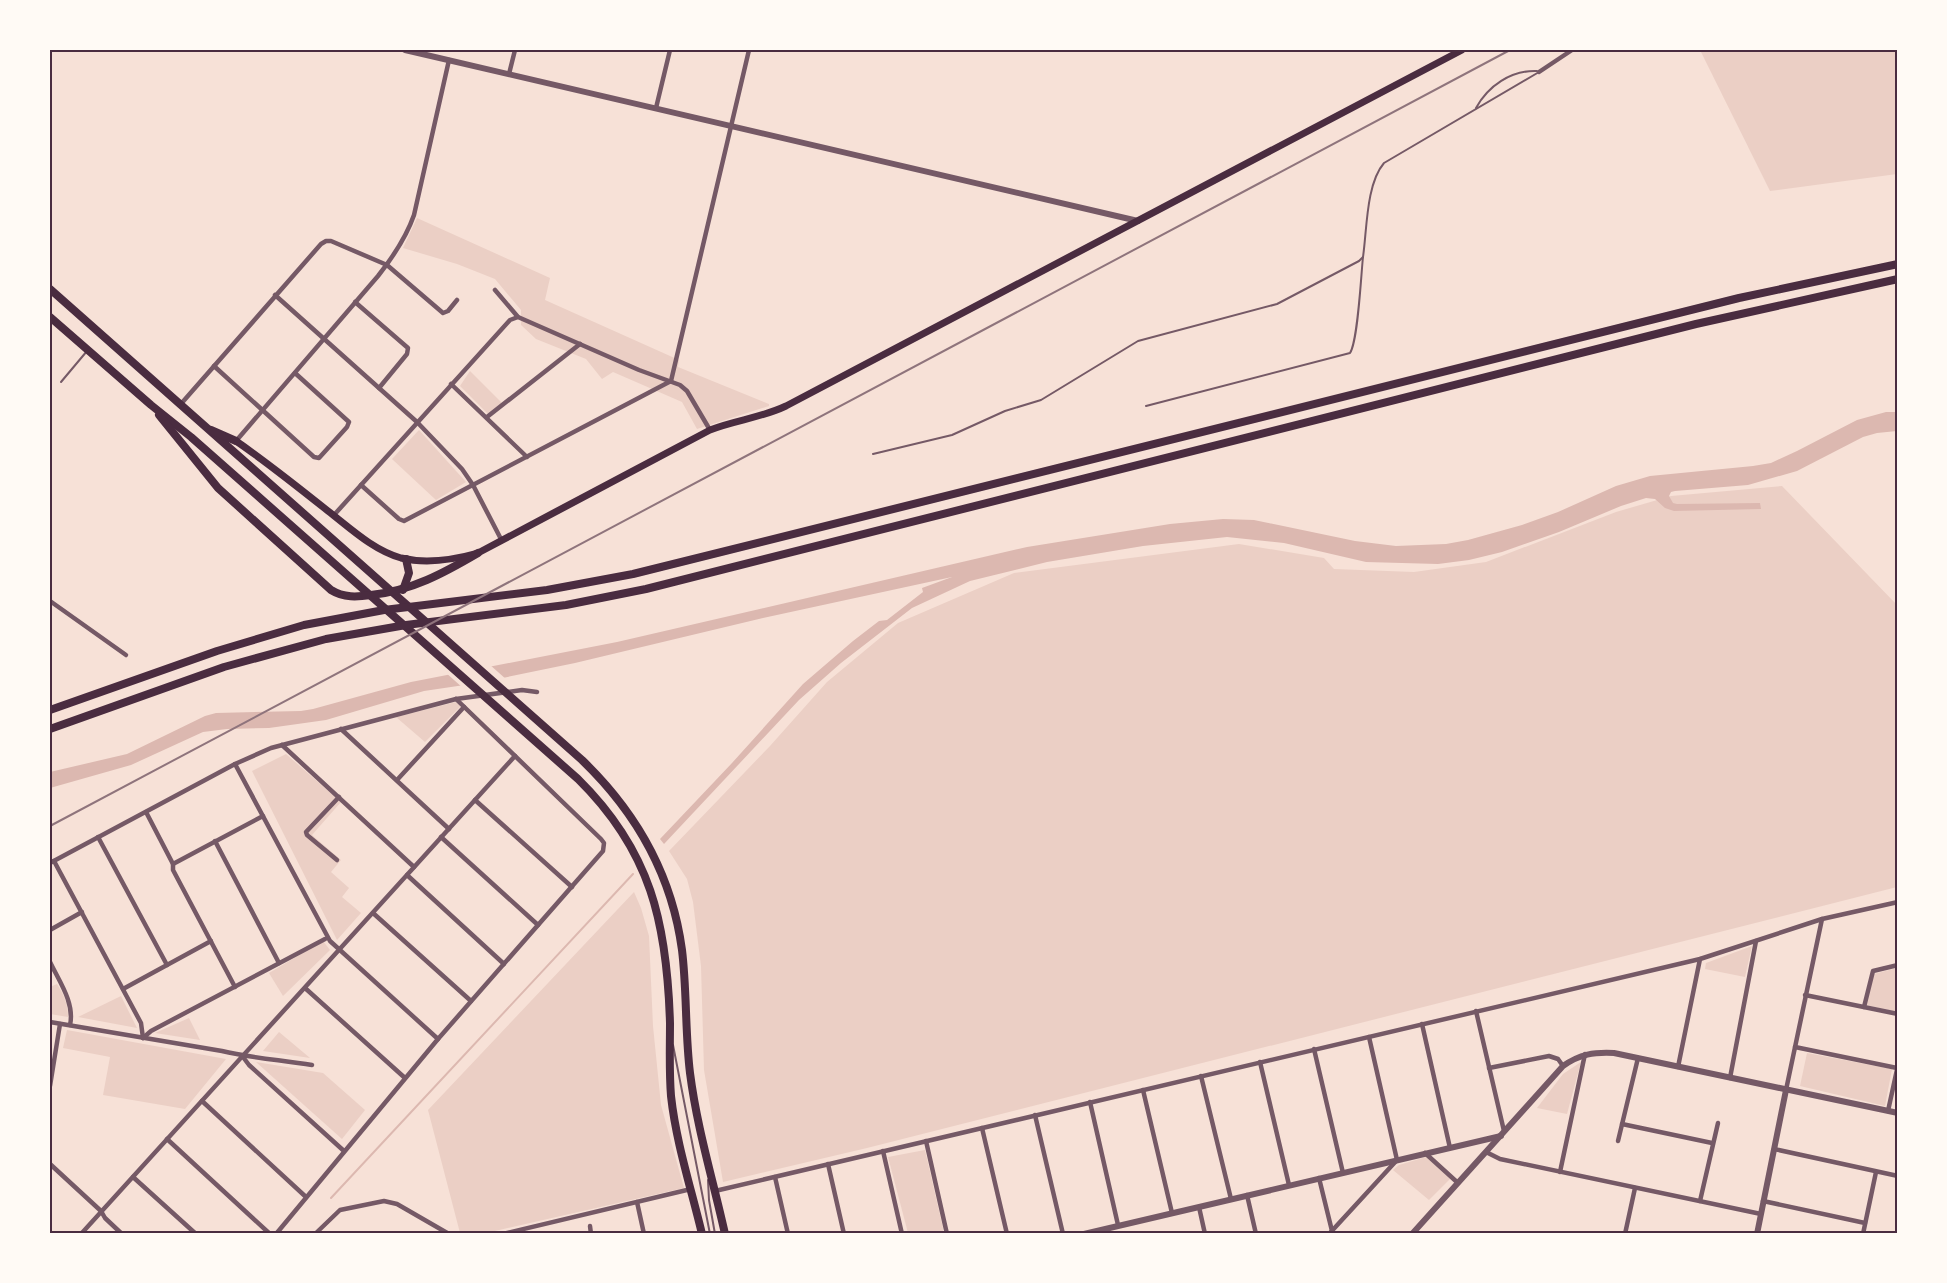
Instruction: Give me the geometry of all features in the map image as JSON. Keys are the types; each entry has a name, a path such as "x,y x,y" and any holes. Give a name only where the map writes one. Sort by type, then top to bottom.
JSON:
{"highway":[{"path":"50,710 217,651 304,625 384,610 547,590 633,574 1739,298 1898,264"},
{"path":"50,729 224,667 326,639 406,625 566,605 645,589 1707,322 1898,279"}],"main road":[{"path":"151,405 218,488 331,590 352,597 403,590 422,584 710,430 777,410 1462,50"},
{"path":"50,289 582,760 606,784 638,826 656,858 670,895 679,933 690,1072 708,1167 725,1233"},
{"path":"50,317 355,581 589,790 614,820 635,854 654,900 663,933 667,965 672,1104 702,1233"},
{"path":"207,429 236,441 378,548 406,559 438,561 478,553"},
{"path":"403,590 409,573 406,559"}],"street":[{"path":"405,50 1138,221"},
{"path":"509,74 515,50"},
{"path":"656,108 670,50"},
{"path":"361,485 403,521 672,381 749,50"},
{"path":"1539,72 1572,50"},
{"path":"236,441 387,265 405,237 414,215 448,60"},
{"path":"180,405 326,241 331,241 387,265 443,313 448,311 457,300"},
{"path":"495,290 518,317 650,375 672,381 687,391 710,430"},
{"path":"276,295 417,422 462,469 502,540"},
{"path":"356,302 408,348 407,354 379,388"},
{"path":"334,515 510,320 518,317"},
{"path":"487,417 580,344"},
{"path":"214,366 315,458 320,457 349,422 295,373"},
{"path":"451,384 526,457"},
{"path":"50,601 126,656"},
{"path":"143,1038 141,1023 82,912 52,862 261,752 456,699 522,690 537,692"},
{"path":"276,1233 471,1001 602,853 604,846 601,839 456,699"},
{"path":"397,780 464,707"},
{"path":"341,729 449,829"},
{"path":"282,745 414,867"},
{"path":"81,1233 515,756"},
{"path":"236,764 327,937 438,1040"},
{"path":"337,860 306,832 339,797"},
{"path":"475,800 572,887"},
{"path":"146,812 173,864 173,870 235,987"},
{"path":"173,864 263,816"},
{"path":"98,837 167,965"},
{"path":"441,837 538,925"},
{"path":"215,841 279,963"},
{"path":"407,875 504,964"},
{"path":"715,1191 1700,959 1822,919 1898,902"},
{"path":"50,930 82,912"},
{"path":"373,913 471,1001"},
{"path":"1756,1233 1822,919"},
{"path":"143,1038 151,1031 325,939"},
{"path":"1730,1078 1756,941"},
{"path":"123,989 211,942"},
{"path":"1678,1067 1700,959"},
{"path":"50,962 67,998 71,1013 70,1025"},
{"path":"1864,1007 1873,971 1898,965"},
{"path":"305,988 405,1078"},
{"path":"1805,995 1898,1014"},
{"path":"1476,1011 1503,1134"},
{"path":"50,1022 222,1051 243,1057 258,1056 312,1065"},
{"path":"50,1086 60,1024"},
{"path":"1422,1024 1450,1148"},
{"path":"1369,1036 1397,1160"},
{"path":"1795,1047 1897,1067 1888,1111"},
{"path":"1314,1049 1343,1173"},
{"path":"1413,1233 1563,1066 1585,1054 1614,1053 1898,1113"},
{"path":"1560,1172 1585,1054"},
{"path":"1489,1068 1547,1056 1555,1058 1563,1066"},
{"path":"243,1057 344,1151"},
{"path":"1618,1142 1638,1058"},
{"path":"1260,1062 1289,1185"},
{"path":"1201,1076 1231,1199"},
{"path":"1143,1090 1172,1213"},
{"path":"202,1101 306,1197"},
{"path":"1090,1102 1118,1226"},
{"path":"1035,1115 1063,1233"},
{"path":"1700,1201 1718,1123"},
{"path":"1622,1124 1712,1143"},
{"path":"982,1128 1007,1233"},
{"path":"1084,1233 1105,1231 1503,1134"},
{"path":"167,1139 270,1233"},
{"path":"926,1141 947,1233"},
{"path":"1774,1149 1898,1176"},
{"path":"883,1151 902,1233"},
{"path":"1486,1152 1500,1160 1761,1214"},
{"path":"1425,1154 1458,1183"},
{"path":"1329,1232 1397,1160"},
{"path":"50,1164 122,1233"},
{"path":"828,1164 844,1233"},
{"path":"1863,1233 1876,1172"},
{"path":"775,1176 788,1233"},
{"path":"133,1177 196,1233"},
{"path":"1319,1178 1329,1232"},
{"path":"1625,1233 1635,1188"},
{"path":"503,1233 691,1189"},
{"path":"1247,1195 1256,1233"},
{"path":"315,1233 332,1215 343,1209 388,1201 396,1203 449,1233"},
{"path":"1763,1201 1865,1223"},
{"path":"637,1202 644,1233"},
{"path":"1198,1207 1205,1233"},
{"path":"590,1226 591,1233"}],"lane":[{"path":"1474,110 1487,91 1501,81 1518,74 1539,72"},
{"path":"1146,406 1350,353 1353,349 1356,330 1372,187 1380,168 1388,160 1539,72"},
{"path":"873,454 962,432 1005,411 1050,396 1121,349 1138,341 1277,304 1363,257"},
{"path":"61,382 87,351"},
{"path":"670,1025 710,1233"},
{"path":"708,1167 709,1200 716,1233"}],"shaded area":[{"path":"1700,50 1897,50 1897,174 1770,191"},
{"path":"417,218 550,278 545,300 679,360 678,367 769,404 769,406 697,429 682,402 613,372 602,379 586,359 536,339 521,325 521,310 495,279 457,264 403,248"},
{"path":"470,371 502,403 488,414 460,386"},
{"path":"1886,412 1897,412 1897,431 1863,437 1797,471 1748,485 1675,491 1669,496 1673,503 1677,504 1760,503 1761,509 1674,511 1665,508 1655,499 1646,498 1502,552 1438,564 1366,562 1284,543 1227,537 1143,546 1047,562 970,581 912,608 841,663 799,700 664,844 660,839 803,684 879,621 887,620 923,592 922,588 952,577 763,618 575,663 478,683 424,691 326,720 269,728 203,732 131,765 50,788 50,772 127,754 205,716 216,713 313,709 411,682 617,642 1027,547 1170,524 1223,519 1254,520 1355,541 1396,546 1446,544 1468,540 1522,525 1616,486 1650,476 1771,463 1857,420"},
{"path":"419,430 466,482 436,500 392,459"},
{"path":"1782,486 1897,605 1897,887 867,1148 723,1182 704,1070 701,966 693,902 687,879 669,851 770,746 827,682 898,623 1014,573 1239,544 1324,558 1334,569 1414,572 1486,562 1616,512 1671,496"},
{"path":"456,702 461,706 425,742 396,717"},
{"path":"286,754 341,802 312,835 341,860 331,872 349,888 342,897 361,913 337,940 252,771"},
{"path":"634,892 649,936 653,1026 661,1105 684,1188 486,1233 460,1233 428,1110"},
{"path":"323,941 330,950 283,996 269,973"},
{"path":"1752,946 1745,977 1705,969 1706,963"},
{"path":"1897,968 1897,1012 1866,1005 1874,974"},
{"path":"57,984 65,1000 68,1017 50,1014 50,987"},
{"path":"121,996 137,1028 78,1017"},
{"path":"189,1018 200,1040 155,1033"},
{"path":"67,1030 226,1059 185,1109 103,1095 110,1057 63,1048"},
{"path":"279,1032 310,1058 263,1051"},
{"path":"1807,1053 1892,1069 1885,1106 1800,1086"},
{"path":"256,1062 323,1073 365,1110 342,1139"},
{"path":"1581,1062 1567,1114 1537,1108 1563,1074"},
{"path":"925,1150 943,1233 908,1233 888,1157"},
{"path":"1426,1157 1450,1179 1429,1200 1393,1170 1399,1165"}],"pier":[{"path":"489,664 507,680 463,688 445,672"}],"waterway":[{"path":"331,1198 633,874"}],"railway":[{"path":"50,826 1510,50"}]}
